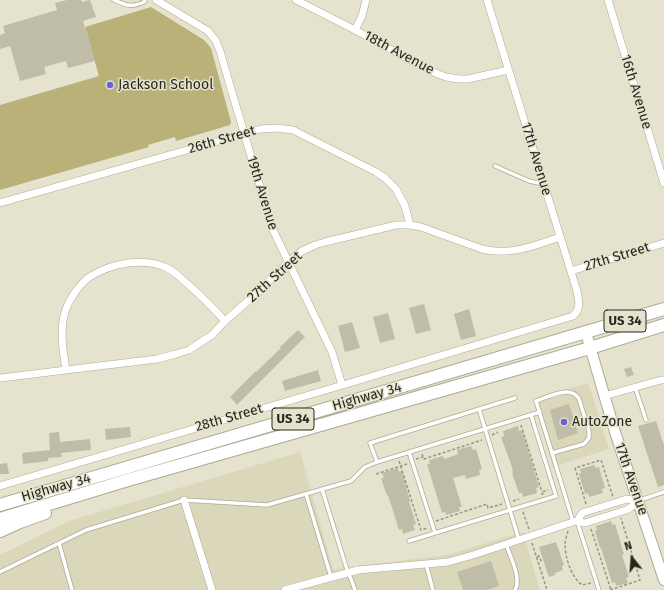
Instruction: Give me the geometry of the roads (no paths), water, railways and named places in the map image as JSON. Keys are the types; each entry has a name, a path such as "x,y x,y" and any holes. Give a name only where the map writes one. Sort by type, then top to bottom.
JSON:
{"highway":[{"name":"Highway 34","path":"0,505 664,310"},
{"name":"Highway 34","path":"0,519 128,480 590,348 664,325"},
{"path":"0,531 20,522 82,500 128,480"}],"main road":[{"name":"17th Avenue","path":"586,333 604,396 664,580"}],"street":[{"name":"19th Avenue","path":"156,0 208,31 214,38 220,51 273,230 332,352 342,385"},
{"name":"18th Avenue","path":"296,0 433,72 446,77 459,80 468,79 508,70"},
{"path":"355,30 362,16 366,0"},
{"name":"16th Avenue","path":"608,0 664,183"},
{"name":"17th Avenue","path":"490,1 508,70 571,271 579,302 579,308 573,316"},
{"name":"26th Street","path":"0,203 147,160 269,127 292,130 376,172 385,178 396,189 405,206 410,225"},
{"name":"27th Street","path":"0,378 157,359 188,350 212,335 288,262 302,251 325,242 396,225 421,227 482,249 503,252 516,251 560,237"},
{"name":"27th Street","path":"571,271 664,243"},
{"path":"66,370 62,338 66,310 75,292 90,276 118,265 138,262 150,263 159,265 176,273 225,321"},
{"name":"28th Street","path":"0,486 573,316"},
{"path":"604,396 664,380"},
{"path":"576,521 582,513 627,498 639,501"},
{"path":"184,500 212,590"},
{"path":"285,590 358,570 448,562 576,521 584,523 619,512 630,508 639,501"}],"lane":[{"path":"114,0 132,6 144,2 145,0"},
{"path":"495,166 529,181 544,185"},
{"path":"636,387 646,420"},
{"path":"552,453 584,444 589,438 589,431 579,399 574,393 559,393 536,401 552,453 599,590"},
{"path":"376,462 370,443 515,398"},
{"path":"479,409 519,540"},
{"path":"0,572 86,530 184,500 267,505 351,482 365,467 376,462 540,412"},
{"path":"409,541 556,496 531,415"},
{"path":"409,452 435,533"},
{"path":"322,489 354,590"},
{"path":"639,501 664,492"},
{"path":"306,494 331,577"},
{"path":"59,543 72,590"},
{"path":"506,544 516,570 518,581 517,588 515,590"},
{"path":"426,563 433,590"}],"place":[{"name":"Jackson School","path":"110,85"},
{"name":"AutoZone","path":"564,422"}]}
